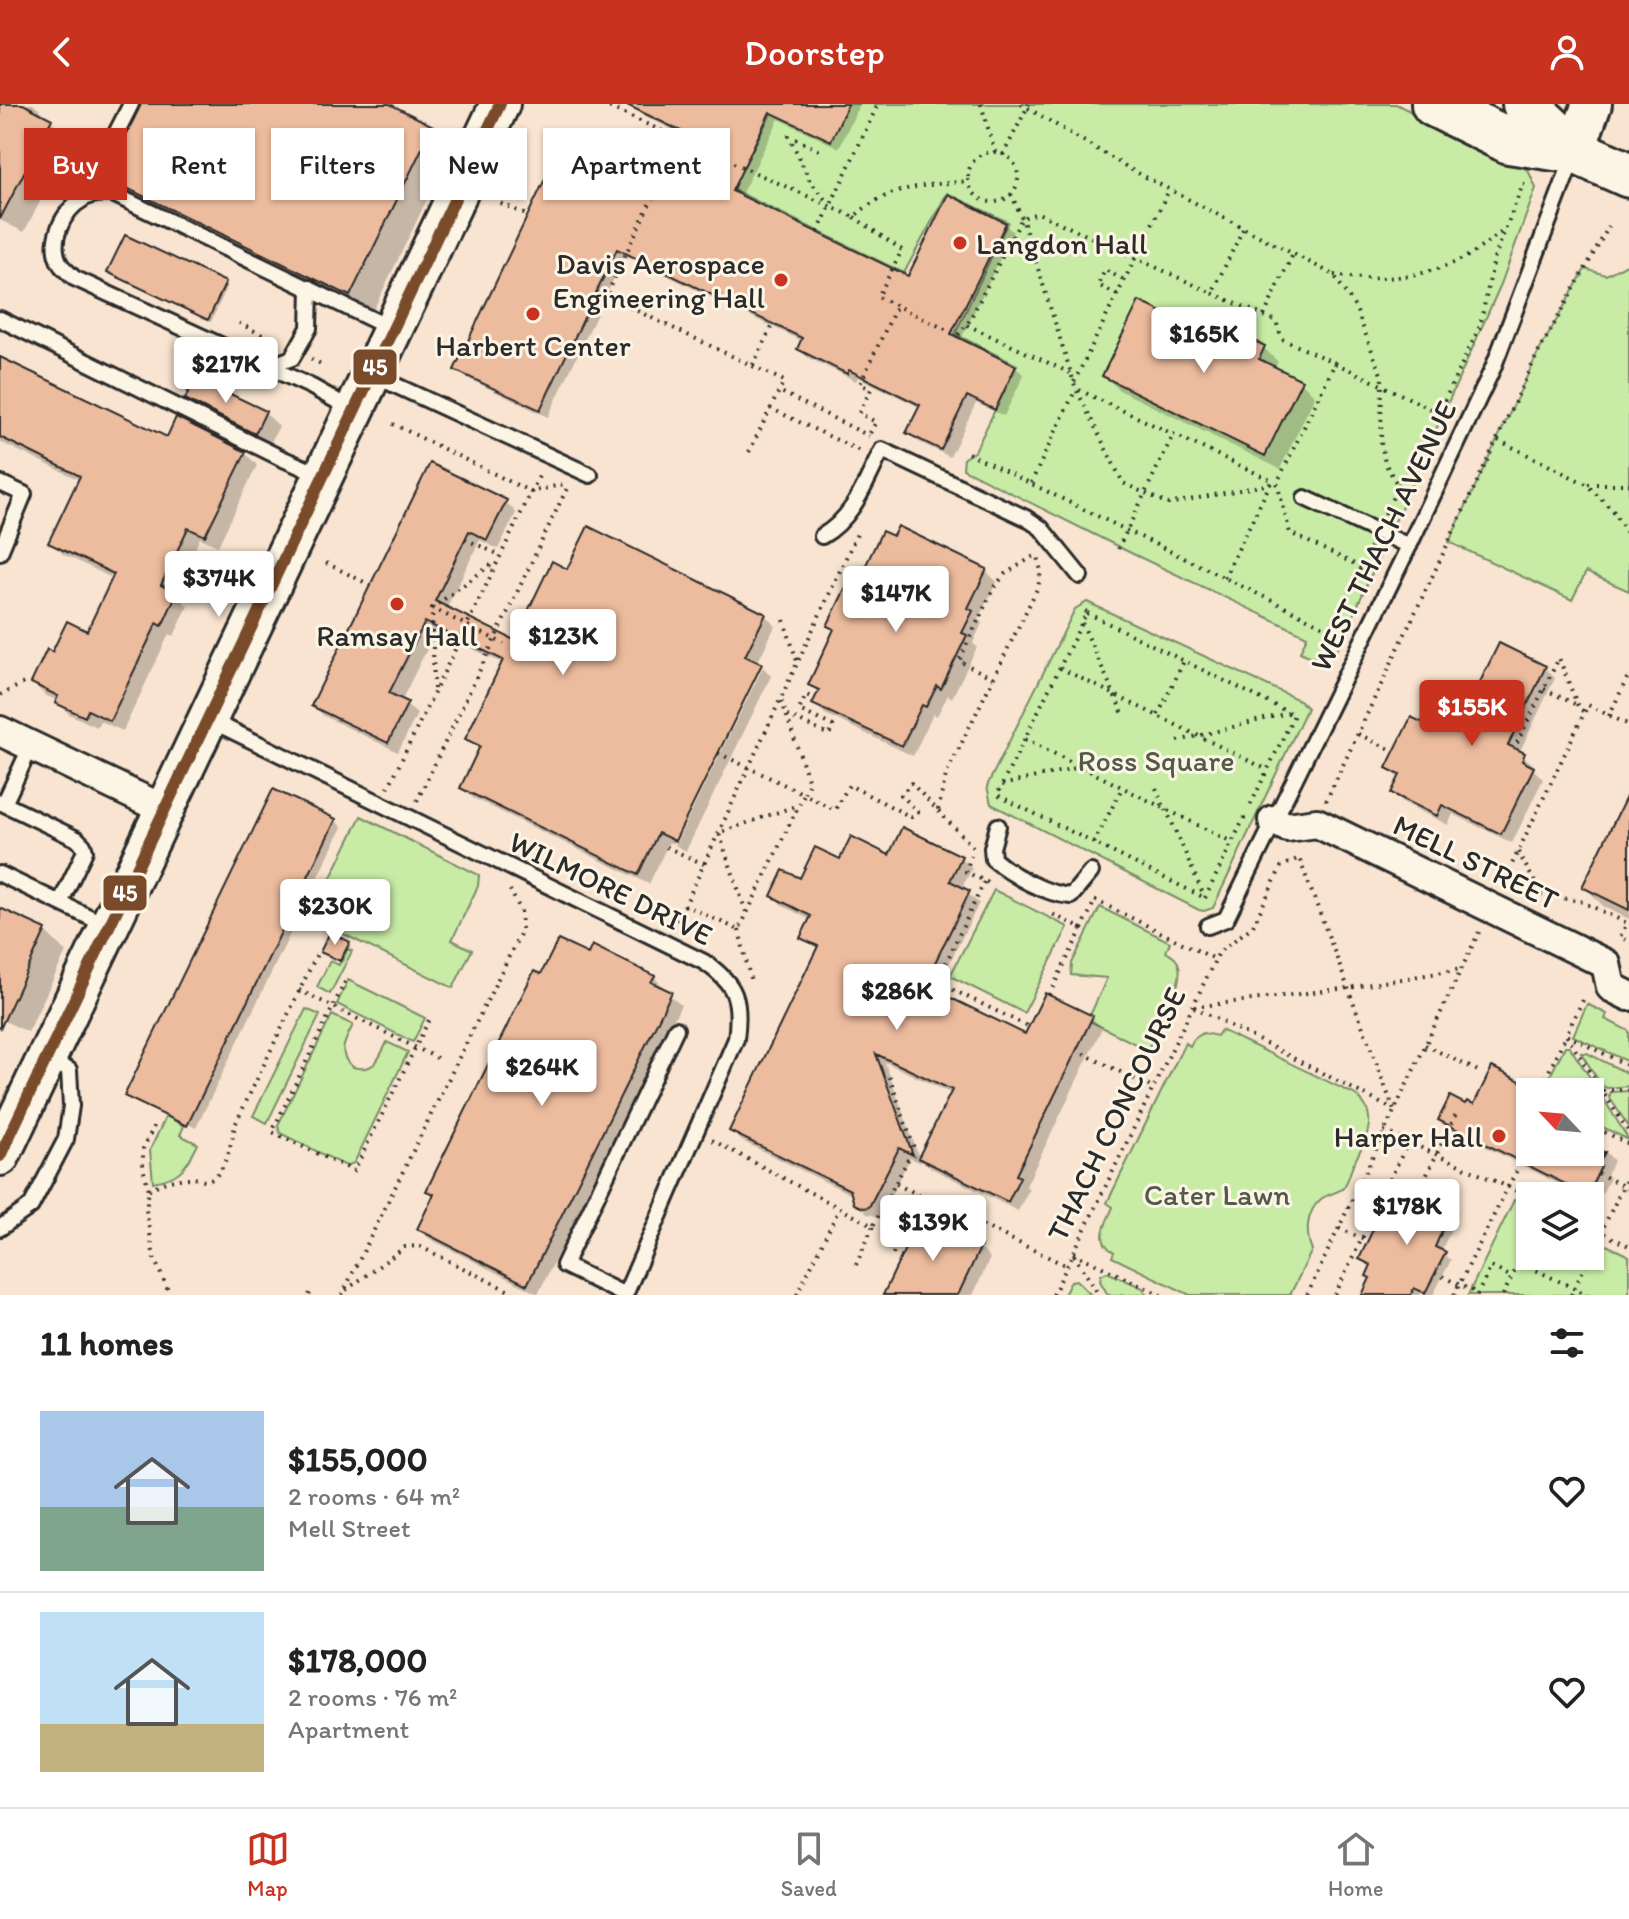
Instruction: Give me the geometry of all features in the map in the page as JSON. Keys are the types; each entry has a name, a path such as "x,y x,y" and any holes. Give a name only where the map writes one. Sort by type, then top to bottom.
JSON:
{"main road":[{"path":"1434,104 1509,141 1575,151 1629,175"},
{"path":"1525,104 1575,151"}],"street":[{"path":"1575,151 1592,104"},
{"path":"0,1156 372,374 494,106"},
{"path":"0,731 163,809"},
{"name":"MELL STREET","path":"1273,820 1287,827 1317,823 1491,906 1606,964 1611,987 1629,996"}],"lane":[{"path":"119,128 131,104"},
{"name":"WEST THACH AVENUE","path":"1208,926 1226,919 1409,546 1493,368 1575,151"},
{"path":"82,200 61,222 57,237 61,265 74,278 312,387 354,411"},
{"path":"126,200 393,329"},
{"path":"268,367 292,358 309,328 310,288"},
{"path":"0,319 323,476"},
{"path":"372,374 590,475"},
{"path":"822,536 834,529 856,503 882,450 1026,518 1041,528 1080,576"},
{"path":"0,483 24,494 0,552"},
{"path":"1305,498 1409,546"},
{"name":"WILMORE DRIVE","path":"207,718 690,955 721,973 735,991 739,1014 736,1039 625,1295"},
{"path":"31,746 2,803 77,839 83,845 85,851 60,903"},
{"path":"998,826 992,848 993,859 1028,881 1058,895 1071,896 1091,872"},
{"path":"0,874 108,926"},
{"path":"625,1295 564,1265 676,1029"},
{"path":"0,1228 31,1206 66,1139 71,1106 69,1070 46,1059"}],"path":[{"path":"602,104 655,128"},
{"path":"818,232 878,104"},
{"path":"981,104 995,153"},
{"path":"1021,104 1169,190 1334,275 1367,279 1434,270 1464,259 1506,228"},
{"path":"1003,155 1028,106"},
{"path":"819,150 789,136 810,181 830,205"},
{"path":"983,154 1003,155 1014,163 1018,179 1011,194 989,202 975,195 968,181 971,166 983,154"},
{"path":"730,161 854,217 902,250 878,297 958,335 967,325 1022,218 1038,213 1276,321 1282,339 1440,413"},
{"path":"854,217 865,206 892,192 968,181"},
{"path":"1320,658 1398,486 1411,470 1480,326 1494,259 1523,184 1526,185"},
{"path":"1074,382 1169,190"},
{"path":"1011,194 1022,218 1076,389 1123,483 1168,504 1273,482"},
{"path":"651,200 606,296 784,381 749,452"},
{"path":"501,203 528,216"},
{"path":"1322,810 1537,355 1609,226"},
{"path":"1212,293 1243,229"},
{"path":"1264,316 1293,254"},
{"path":"612,258 622,262"},
{"path":"1117,295 1098,285 1105,270 1124,280"},
{"path":"1334,275 1362,323 1382,377 1381,443 1385,463 1398,486"},
{"path":"770,408 862,452 876,422 859,413 871,389 860,384 897,306"},
{"path":"753,366 773,324"},
{"path":"967,325 1072,374"},
{"path":"1224,578 1335,363"},
{"path":"1076,389 1273,482 1290,533 1361,567"},
{"path":"1031,483 1076,389"},
{"path":"779,391 869,436"},
{"path":"393,424 531,492 570,482 416,803"},
{"path":"1118,549 1174,433"},
{"path":"1498,440 1586,484 1614,512 1629,536"},
{"path":"968,453 1332,630"},
{"path":"387,788 542,469"},
{"path":"1586,484 1629,484"},
{"path":"665,923 673,924 684,905 857,534"},
{"path":"465,539 499,557"},
{"path":"938,810 946,775 1040,588 1041,572 1033,546"},
{"path":"993,678 959,661 993,589 1005,574 1037,554"},
{"path":"432,608 499,557"},
{"path":"326,563 370,585"},
{"path":"432,608 504,644"},
{"path":"432,608 434,691"},
{"path":"1156,788 1205,898 997,795 1086,612 1292,714 1178,741"},
{"path":"784,620 798,663"},
{"path":"1082,623 1123,714"},
{"path":"1517,743 1559,658 1577,705"},
{"path":"1158,715 1184,661"},
{"path":"1060,668 1267,769"},
{"path":"1609,716 1629,674"},
{"path":"0,695 26,682"},
{"path":"1544,689 1585,712"},
{"path":"787,715 829,735 833,726 799,710 806,695 814,698"},
{"path":"753,992 739,930 809,782 781,699"},
{"path":"1307,1295 1588,705 1629,725"},
{"path":"1358,734 1394,751"},
{"path":"1025,739 1232,842"},
{"path":"718,753 835,810 849,785 911,817 918,812 901,795 911,783 928,800"},
{"path":"1002,785 1101,762"},
{"path":"1094,843 1122,787"},
{"path":"719,833 799,805"},
{"path":"719,833 747,914"},
{"path":"666,847 704,864"},
{"path":"1518,852 1542,895 1580,901 1628,921 1620,937 1629,942"},
{"name":"THACH CONCOURSE","path":"1053,1295 1219,952 1253,926 1281,867 1299,858 1348,988"},
{"path":"985,881 937,982 1029,1027"},
{"path":"343,1294 522,930 521,911 508,884"},
{"path":"1082,929 1095,900 1216,959"},
{"path":"684,905 739,930"},
{"path":"149,1190 156,1184 193,1178 206,1181 221,1168 227,1158 235,1125 317,954"},
{"path":"1194,1007 1348,988 1462,969"},
{"path":"345,982 272,1132 354,1171 429,1020"},
{"path":"1348,988 1394,1110"},
{"path":"299,990 437,1058"},
{"path":"1546,1078 1583,1000"},
{"path":"1194,1007 1394,1110"},
{"path":"1566,1035 1629,1066"},
{"path":"1566,1035 1594,1078"},
{"path":"1425,1045 1482,1073"},
{"path":"1076,1050 1153,1088"},
{"path":"856,1265 914,1148 888,1073"},
{"path":"1604,1091 1629,1089"},
{"path":"1604,1094 1629,1132"},
{"path":"1420,1189 1456,1114 1459,1116"},
{"path":"154,1126 143,1149 143,1168 149,1190 146,1210 148,1232 154,1258 170,1295"},
{"path":"1384,1131 1516,1191"},
{"path":"711,1132 716,1143 873,1226"},
{"path":"1604,1132 1629,1144"},
{"path":"1335,1295 1364,1240 1408,1142"},
{"path":"1454,1295 1517,1170"},
{"path":"1598,1173 1626,1188"},
{"path":"1604,1227 1626,1188 1629,1174"},
{"path":"896,1184 1067,1266"},
{"path":"893,1254 916,1194"},
{"path":"797,1295 839,1209"},
{"path":"1339,1228 1364,1240"},
{"path":"1604,1234 1629,1246"},
{"path":"343,1294 405,1247 419,1246 517,1295"},
{"path":"1073,1253 1099,1295"},
{"path":"1073,1253 1161,1295"},
{"path":"1503,1295 1519,1262 1588,1295"},
{"path":"1435,1273 1477,1294 1491,1267 1512,1277"},
{"path":"1571,1295 1583,1270"},
{"path":"500,1286 508,1295"}],"green space":[{"path":"776,104 1396,104 1528,170 1536,188 1501,284 1335,652 1321,659 1300,652 1307,636 963,469 964,458 975,451 1017,365 955,334 1008,222 947,193 904,273 732,189"},
{"path":"1629,263 1629,591 1586,572 1572,600 1449,542 1537,355 1585,269 1606,275"},
{"name":"Ross Square","path":"1087,602 1299,700 1307,708 1213,908 1199,910 991,804 987,786 1075,609"},
{"path":"361,816 479,875 478,886 452,940 472,950 453,988 311,918"},
{"path":"994,890 1068,927 1024,1013 950,976"},
{"path":"1100,907 1170,942 1166,952 1178,964 1178,985 1174,997 1147,1050 1088,1020 1107,978 1071,975 1072,963"},
{"path":"347,949 352,951 330,994 317,987 330,961 339,965"},
{"path":"348,980 425,1018 413,1042 337,1004"},
{"path":"1587,1004 1607,1014 1605,1019 1629,1031 1629,1062 1573,1036"},
{"path":"306,1009 320,1015 267,1123 253,1116"},
{"path":"332,1015 353,1025 343,1052 353,1067 371,1066 387,1042 408,1052 354,1163 346,1166 280,1133 278,1125"},
{"name":"Cater Lawn","path":"1221,1030 1354,1094 1367,1110 1366,1137 1346,1183 1341,1190 1321,1199 1312,1210 1308,1237 1312,1250 1290,1295 1190,1295 1112,1257 1114,1252 1104,1243 1103,1232 1113,1207 1107,1203 1185,1043 1190,1046 1203,1033 1217,1036"},
{"path":"1565,1046 1569,1046 1590,1078 1549,1078"},
{"path":"1581,1053 1587,1053 1629,1074 1629,1086 1607,1088 1604,1087 1604,1078 1597,1078"},
{"path":"1629,1091 1629,1127 1609,1097 1611,1092"},
{"path":"1604,1100 1629,1140 1604,1128"},
{"path":"166,1116 184,1126 180,1135 198,1144 182,1170 170,1178 153,1182 150,1150"},
{"path":"1514,1200 1516,1270 1604,1270 1604,1244 1629,1256 1629,1295 1468,1295"},
{"path":"1107,1272 1143,1288 1147,1295 1108,1295 1100,1281 1101,1275"},
{"path":"1076,1280 1091,1295 1064,1295 1071,1281"}],"building":[{"path":"0,104 23,104 52,119 47,128 24,128 24,173 0,219"},
{"path":"141,104 390,104 433,126 420,128 420,153 404,185 404,128 271,128 271,200 397,200 350,296 151,200 255,200 255,128 143,128 143,196 127,188 127,133"},
{"path":"625,104 848,104 831,141 770,112 732,191 908,276 948,194 1006,223 951,334 1016,366 995,410 967,396 941,450 906,433 920,405 849,370 847,374 797,349 802,338 617,249 540,410 454,370 543,183 543,200 730,200 730,128 674,128"},
{"path":"125,235 226,282 208,320 107,272"},
{"path":"1139,301 1180,321 1186,308 1265,346 1259,359 1302,380 1265,456 1102,376"},
{"path":"0,357 167,437 176,417 246,452 205,536 188,528 161,585 177,593 162,626 157,623 110,721 88,710 85,717 55,703 58,696 31,683 47,649 52,652 67,621 87,631 114,574 48,543 80,476 0,437"},
{"path":"195,377 266,411 255,434 185,399"},
{"path":"430,463 507,500 487,540 469,531 435,601 514,640 552,561 567,569 588,526 766,614 745,656 762,664 675,841 658,833 638,875 460,788 480,746 465,739 503,660 425,622 389,693 408,702 388,743 311,706"},
{"path":"898,526 987,569 968,608 973,611 962,633 967,635 941,689 937,686 926,707 922,705 902,746 812,704 819,690 808,685 834,629 827,626 848,583 856,586 882,531 893,536"},
{"path":"1499,643 1546,666 1508,745 1525,753 1522,761 1534,767 1501,834 1442,805 1437,816 1391,793 1400,775 1386,768 1411,717 1428,725 1435,710 1460,723"},
{"path":"273,789 336,819 187,1126 124,1096"},
{"path":"1629,791 1629,910 1582,887"},
{"path":"902,827 962,856 950,881 970,891 924,985 1025,1034 1045,993 1093,1016 1016,1175 1020,1177 1008,1202 918,1158 952,1090 876,1054 913,1155 899,1148 869,1207 854,1204 850,1190 729,1131 818,946 800,938 811,916 771,896 783,870 800,878 815,847 840,859 851,836 889,855"},
{"path":"0,908 46,929 0,1029"},
{"path":"330,932 350,942 340,961 320,952"},
{"path":"558,940 588,954 592,945 655,976 651,982 672,992 527,1285 417,1229 434,1194 426,1191 534,971 541,974"},
{"name":"Harper Hall","path":"1492,1067 1516,1079 1516,1159 1438,1120 1450,1096 1465,1104 1467,1101 1474,1104"},
{"name":"Harper Hall","path":"1529,1166 1601,1167 1594,1182 1561,1182"},
{"path":"1414,1186 1453,1205 1435,1247 1446,1252 1425,1293 1414,1288 1411,1295 1362,1295 1370,1278 1366,1276 1371,1265 1359,1259 1377,1221 1390,1227"},
{"path":"920,1217 981,1246 958,1295 883,1295"}],"transit line":[{"name":"45","path":"0,1156 500,104"}],"place":[{"name":"Langdon Hall","path":"960,243"},
{"name":"Davis Aerospace Engineering Hall","path":"781,280"},
{"name":"Harbert Center","path":"533,314"},
{"name":"Ramsay Hall","path":"397,604"},
{"name":"Harper Hall","path":"1499,1136"}]}
